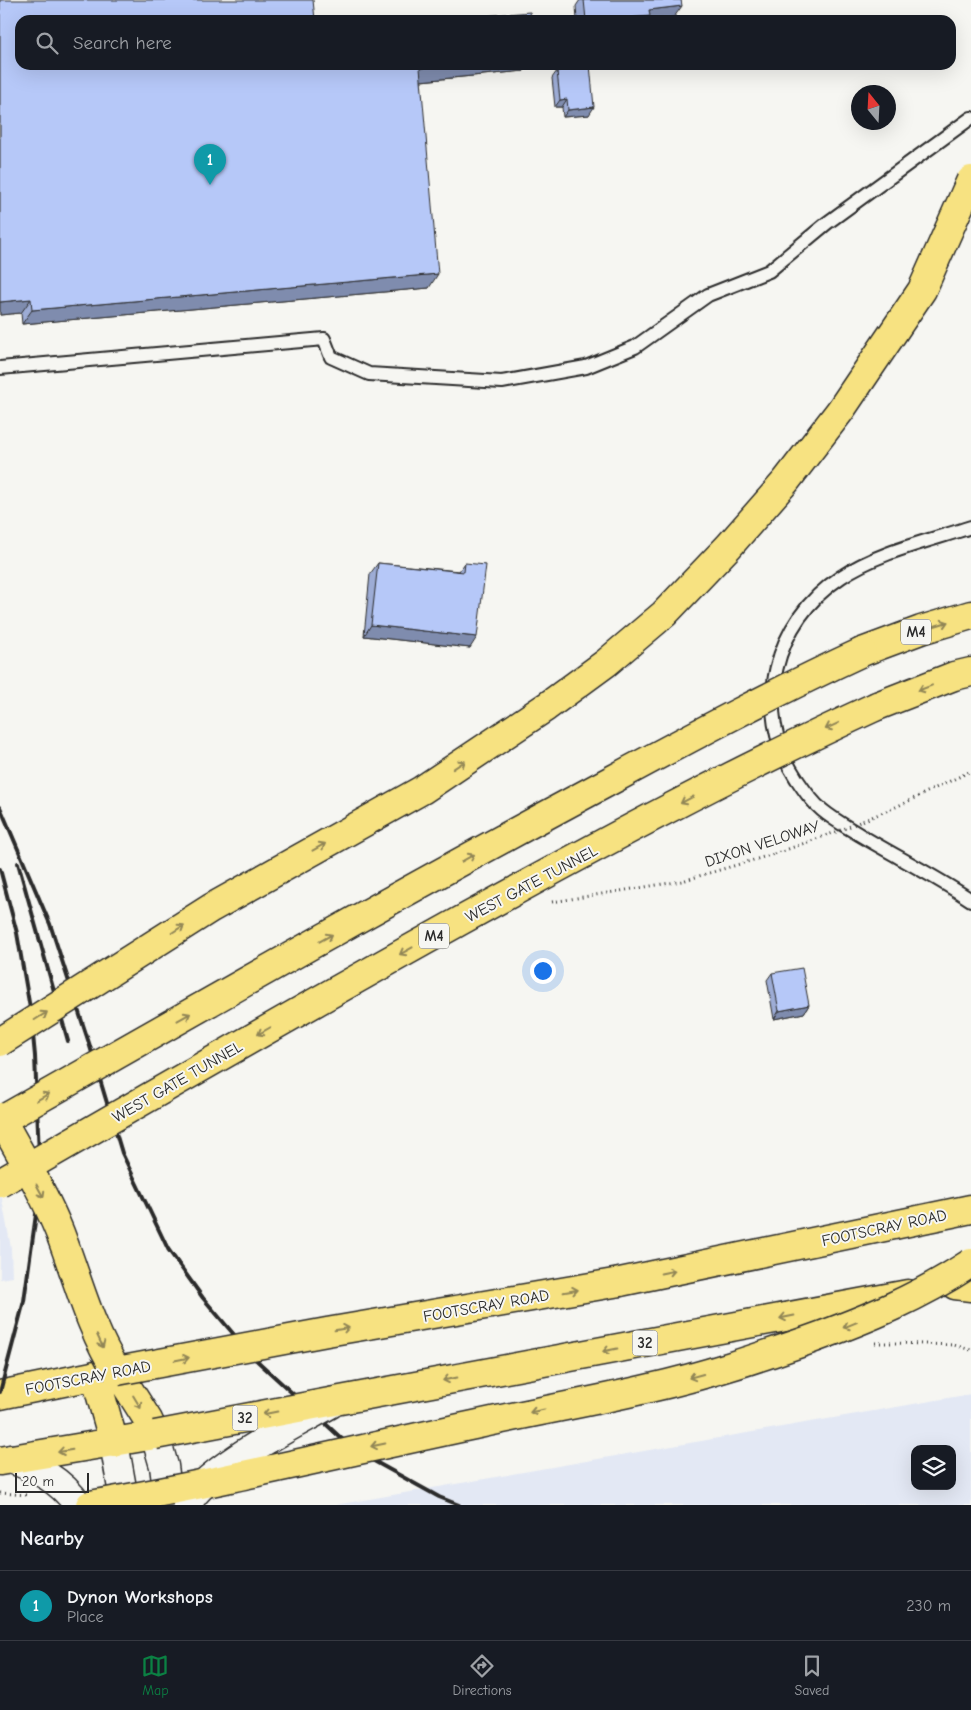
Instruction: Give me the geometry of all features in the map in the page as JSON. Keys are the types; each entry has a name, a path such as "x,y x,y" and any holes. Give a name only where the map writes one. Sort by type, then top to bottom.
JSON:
{"main road":[{"path":"0,1042 212,908 422,790 546,707 606,663 664,614 761,510 840,411 922,290 971,180"},
{"name":"M4","path":"0,1119 494,844 799,680 862,652 921,630 971,615"},
{"name":"WEST GATE TUNNEL","path":"0,1183 296,1012 556,868 818,733 877,706 954,676 971,672"},
{"path":"0,1119 48,1204 96,1332 107,1355 106,1373 114,1443"},
{"name":"FOOTSCRAY ROAD","path":"0,1394 327,1332 620,1282 971,1209"},
{"path":"90,1505 149,1495 492,1420 650,1388 713,1372 833,1331 892,1308 945,1280 971,1263"},
{"name":"32","path":"5,1460 114,1443 966,1285"},
{"path":"106,1373 148,1420 155,1435"}],"street":[{"path":"187,1505 201,1486 225,1467 335,1401"},
{"path":"155,1435 164,1466 170,1505"},
{"path":"114,1443 125,1505"},
{"path":"5,1460 44,1473 59,1483 78,1505"}],"lane":[{"path":"0,368 324,339 331,357 369,374 502,382 586,367 635,347 708,295 769,271 827,223 971,118"},
{"path":"971,527 873,559 842,576 820,594 790,629 777,665 773,684 772,714 778,742 785,762 807,795 822,810 881,848 951,886 971,900"}],"path":[{"name":"DIXON VELOWAY","path":"549,902 682,881 774,854 890,810 971,771"},
{"path":"895,1343 954,1345 971,1350"},
{"path":"0,1493 27,1495 34,1498"}],"shaded area":[{"path":"0,1189 11,1248 12,1277 0,1279"},
{"path":"971,1394 971,1505 335,1505"}],"building":[{"path":"0,0 313,0 314,15 15,15 15,70 420,70 438,274 32,310 31,299 0,302"},
{"path":"584,0 681,0 682,6 649,10 650,15 586,15"},
{"path":"530,12 530,15 495,15"},
{"path":"590,70 594,107 568,110 567,99 560,100 557,71"},
{"path":"378,563 464,572 465,563 486,565 477,637 371,625"},
{"path":"802,968 809,1005 779,1011 772,973"}],"railway":[{"path":"0,807 50,924 89,1043 122,1153 168,1249 203,1298 253,1357 354,1450 439,1497 459,1505"},
{"path":"18,863 68,1041"},
{"path":"0,869 17,933 31,1014 35,1056 39,1156 38,1200 24,1301 0,1392"}],"place":[{"name":"Dynon Workshops","path":"210,185"}]}
